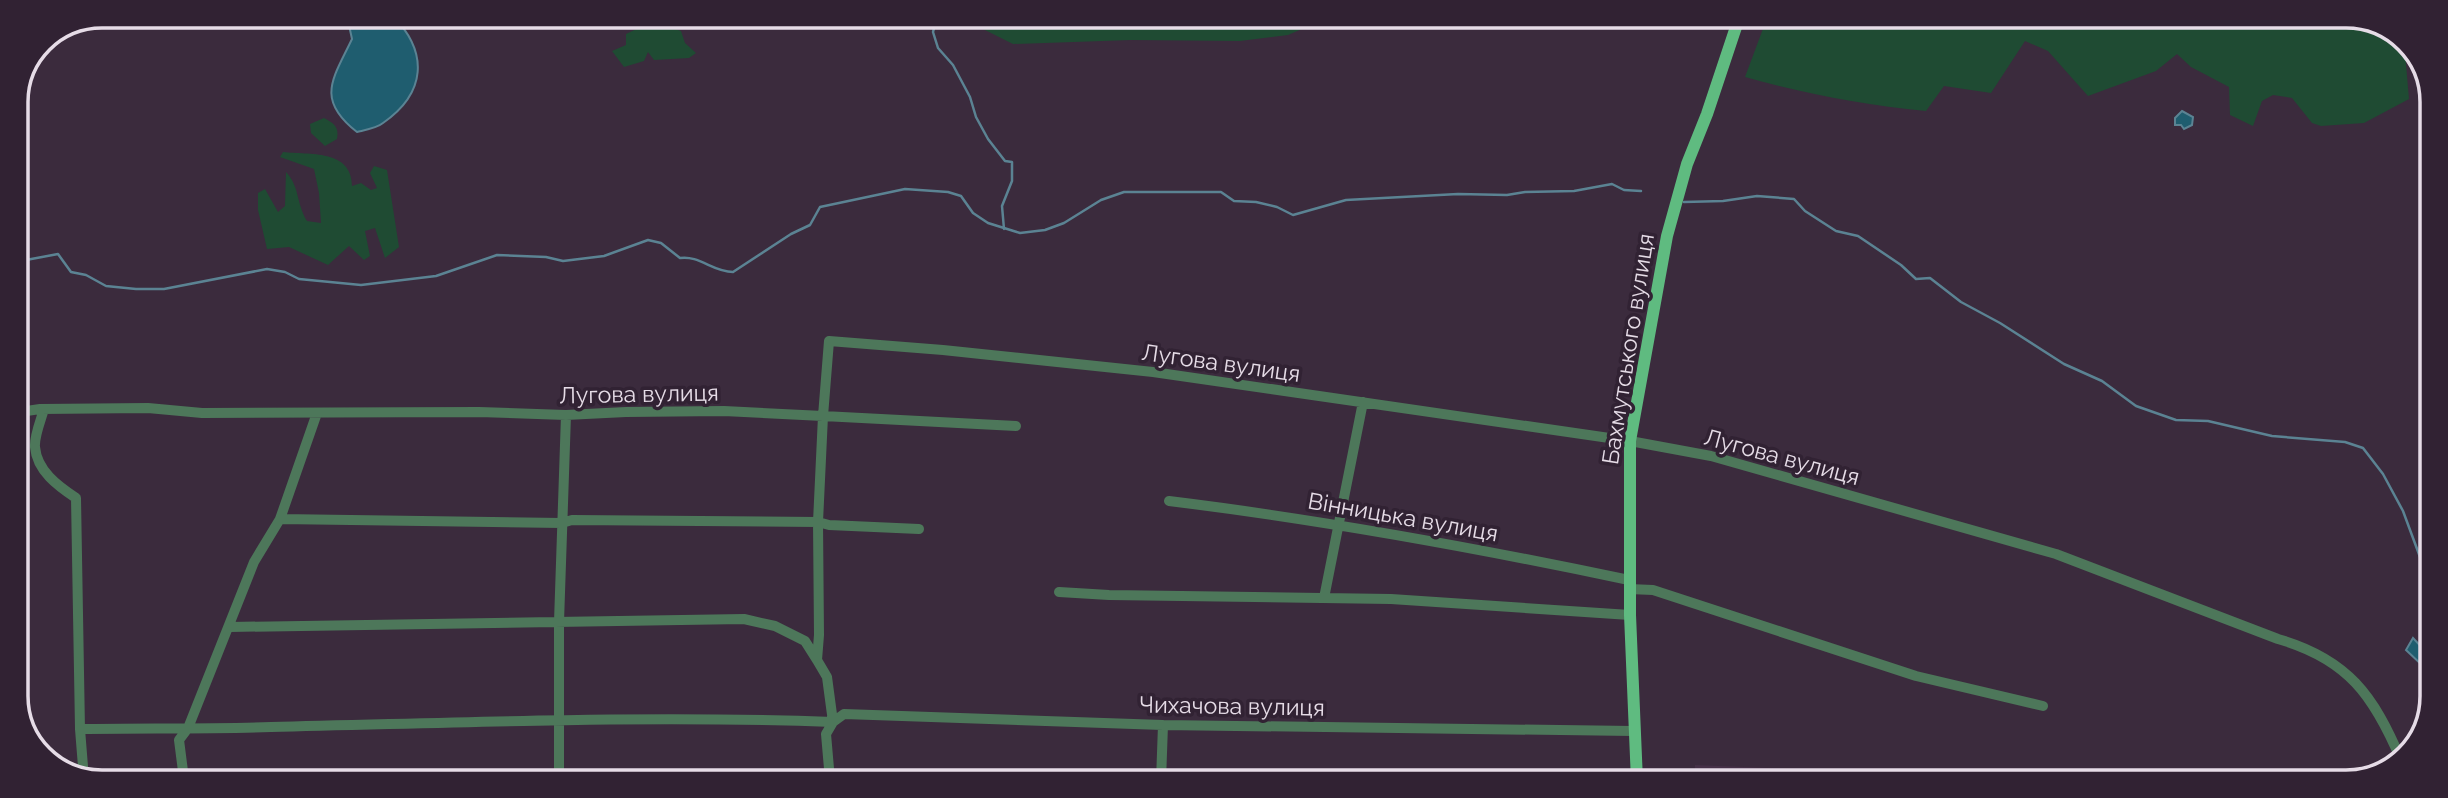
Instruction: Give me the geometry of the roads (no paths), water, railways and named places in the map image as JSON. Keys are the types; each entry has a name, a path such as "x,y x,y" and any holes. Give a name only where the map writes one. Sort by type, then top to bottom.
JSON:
{"main road":[{"name":"Бахмутського вулиця","path":"1636,770 1629,584 1630,441 1667,236 1687,164 1736,28"}],"street":[{"name":"Лугова вулиця","path":"28,411 148,408 202,413 566,415 724,411 823,416 829,341 1153,372 1363,402 1630,441 1712,456 2056,554 2278,639 2304,646 2330,662 2367,693 2388,728 2397,750"},
{"path":"1324,598 1363,402"},
{"path":"44,409 34,446 41,468 58,487 76,498 83,767"},
{"path":"183,770 179,740 188,728 254,562 280,519 317,413"},
{"path":"559,770 559,622 566,415"},
{"path":"817,660 818,522 823,416 1016,426"},
{"name":"Вінницька вулиця","path":"1169,501 1261,512 1453,544 1629,584 1916,676 2043,706"},
{"path":"280,519 562,523 572,520 818,522 829,525 919,529"},
{"path":"1059,592 1391,599 1630,615"},
{"path":"230,627 744,619 775,626 805,642 827,677 833,722 825,734 829,770"},
{"name":"Чихачова вулиця","path":"80,729 559,719 833,722 844,714 1163,725 1633,731"},
{"path":"1161,770 1163,725"}],"water":[{"path":"350,28 403,28 413,44 418,72 408,99 397,111 380,125 357,132 344,120 332,99 334,77 352,39"},
{"path":"2182,111 2193,117 2192,125 2184,129 2181,125 2175,125 2175,118"},
{"path":"2413,638 2420,645 2420,663 2406,650"}],"waterway":[{"path":"934,28 938,48 953,65 988,139 1005,161 1012,162 1012,181 1002,206 1004,229"},
{"path":"28,260 58,254 71,272 86,275 106,286 136,289 164,289 267,269 285,272 299,279 361,285 436,276 497,255 546,257 563,261 604,256 648,240 661,243 680,258 693,259 733,272 791,234 810,225 820,207 905,189 948,192 961,196 973,213 988,223 1020,233 1045,230 1064,223 1101,200 1124,192 1221,192 1234,201 1256,202 1277,207 1293,215 1346,200 1574,191 1612,184 1624,190 1641,191"},
{"path":"1684,202 1723,201 1757,196 1794,199 1805,211 1836,231 1858,236 1901,265 1916,279 1930,278 1961,302 2000,323 2064,364 2102,381 2136,406 2176,420 2208,421 2272,436 2345,442 2363,448 2383,474 2403,511 2420,557"}]}
